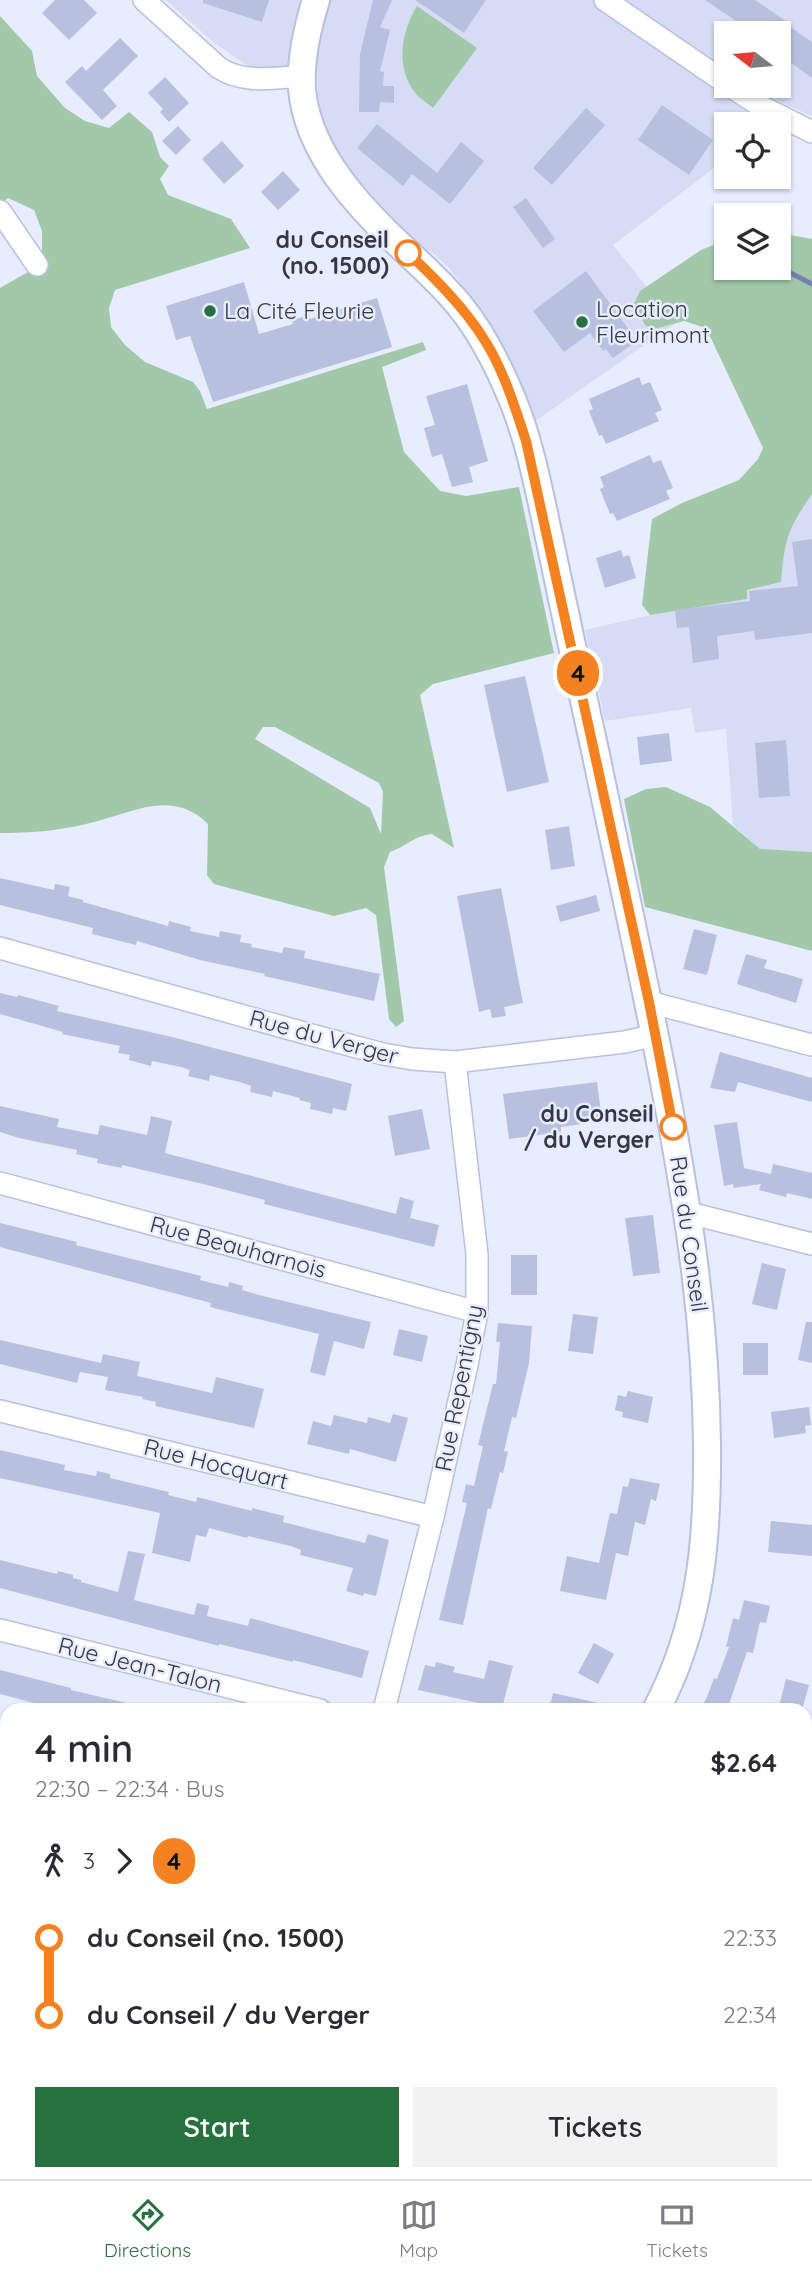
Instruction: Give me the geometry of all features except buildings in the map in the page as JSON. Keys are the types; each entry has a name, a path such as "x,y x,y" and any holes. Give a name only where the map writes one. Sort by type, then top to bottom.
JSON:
{"street":[{"path":"144,0 230,76 259,79 302,76"},
{"name":"Rue du Conseil","path":"316,0 307,35 302,76 305,106 329,164 357,201 460,306 481,334 515,405 547,529 649,1002 689,1213 701,1309 707,1405 706,1517 698,1593 691,1625 659,1703"},
{"path":"605,0 714,75"},
{"path":"748,98 812,132"},
{"path":"0,211 37,265"},
{"name":"Rue du Verger","path":"0,948 383,1054 412,1059 455,1062 625,1042 655,1035"},
{"path":"649,1002 812,1045"},
{"name":"Rue Repentigny","path":"386,1703 433,1517 477,1312 477,1254 455,1062"},
{"name":"Rue Beauharnois","path":"0,1182 477,1312"},
{"path":"689,1213 812,1244"},
{"name":"Rue Hocquart","path":"0,1411 433,1517"},
{"name":"Rue Jean-Talon","path":"0,1630 292,1703"}],"shaded area":[{"path":"166,0 812,0 812,116 781,103 777,112 714,112 714,168 613,245 676,323 534,422 504,351 475,302 450,269 369,202 334,152 318,106 317,70 248,66 213,42"},
{"path":"812,494 812,852 760,849 733,825 726,729 695,733 691,708 605,721 585,630 672,610 747,599 747,590 780,582 784,547 792,523"}],"green space":[{"path":"417,6 477,48 433,108 418,96 409,84 403,62 404,38"},
{"path":"0,16 32,51 37,76 65,108 85,121 109,128 129,112 152,132 160,157 169,166 160,179 168,195 231,219 250,248 115,290 109,308 111,327 125,345 145,362 193,382 207,409 423,342 426,350 382,367 404,452 440,491 466,496 519,487 554,653 433,684 420,695 454,848 432,834 426,835 390,852 384,867 404,1021 396,1027 389,1019 376,915 366,908 334,916 214,884 207,875 208,824 194,813 164,805 65,828 0,833 0,288 42,264 42,231 34,210 8,198 0,204","holes":["263,727 275,727 379,783 383,792 381,834 370,808 255,739"]},
{"path":"791,235 812,239 812,494 789,535 781,582 747,590 747,599 650,615 642,605 652,519 682,503 739,480 758,459 763,448 706,328 684,321 654,329 645,325 634,304 640,291 701,250 714,245 714,280 791,280"},
{"path":"666,787 710,807 760,849 812,852 812,951 645,907 624,799 646,789"}],"waterway":[{"path":"791,273 812,284"}],"bus line":[{"name":"4","path":"408,253 436,279 481,334 515,405 526,441 649,1002 673,1127"}],"place":[{"name":"du Conseil (no. 1500)","path":"408,253"},
{"name":"La Cité Fleurie","path":"210,311"},
{"name":"Location Fleurimont","path":"582,322"},
{"name":"du Conseil / du Verger","path":"673,1127"}]}
